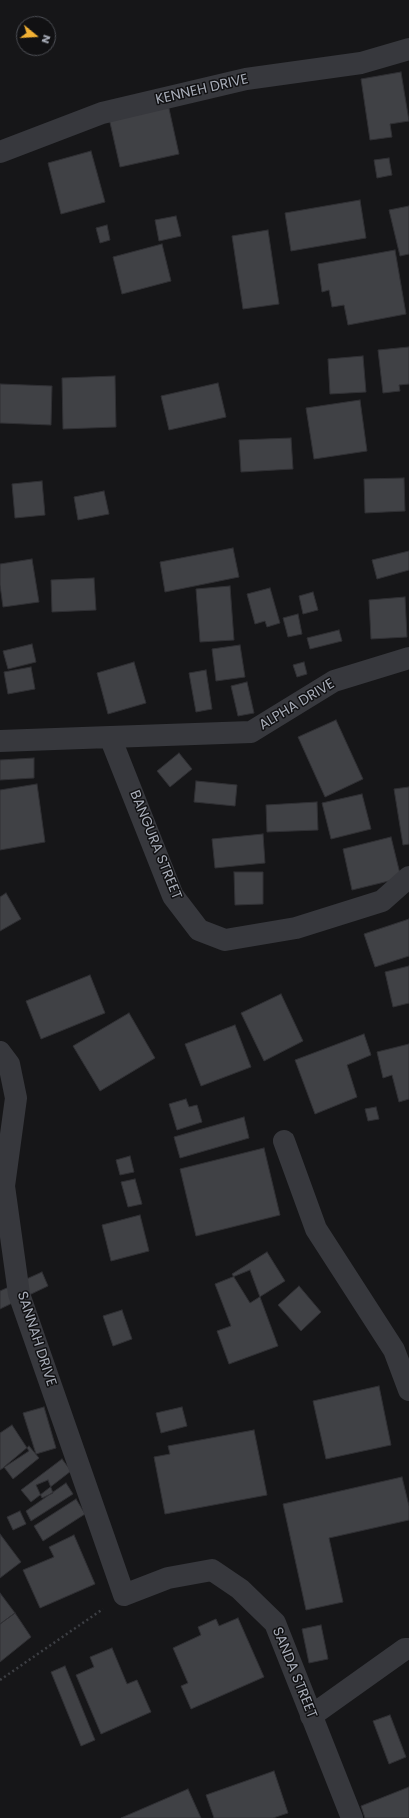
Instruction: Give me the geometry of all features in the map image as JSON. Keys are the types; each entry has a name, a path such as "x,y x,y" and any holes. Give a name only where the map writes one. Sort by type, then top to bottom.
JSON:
{"street":[{"name":"KENNEH DRIVE","path":"0,152 102,113 246,79 361,63 409,49"},
{"name":"ALPHA DRIVE","path":"110,737 251,732 334,681 409,658"},
{"path":"0,741 110,737"},
{"name":"BANGURA STREET","path":"110,737 174,896 200,930 225,940 296,928 382,901 409,877"},
{"name":"SANNAH DRIVE","path":"0,1052 9,1064 16,1098 4,1186 19,1294 124,1595"},
{"path":"284,1141 316,1229 394,1350 409,1390"},
{"name":"SANDA STREET","path":"124,1595 168,1578 212,1570 240,1589 276,1624 352,1818"},
{"path":"311,1716 409,1648"}],"path":[{"path":"0,1680 124,1595"}],"building":[{"path":"401,72 409,121 390,124 392,137 370,140 361,79"},
{"path":"168,104 179,154 120,167 109,118"},
{"path":"91,151 105,202 61,214 48,163"},
{"path":"389,158 392,175 377,178 374,160"},
{"path":"360,200 366,238 291,251 285,213"},
{"path":"409,206 409,254 400,256 389,210"},
{"path":"176,216 181,236 159,241 155,220"},
{"path":"107,225 110,240 100,243 96,228"},
{"path":"268,230 279,304 243,309 232,236"},
{"path":"162,244 171,281 122,294 113,257"},
{"path":"395,250 406,314 348,325 344,305 332,307 329,290 322,292 318,264"},
{"path":"409,347 409,384 399,385 400,391 383,393 378,350"},
{"path":"363,356 366,392 330,394 328,359"},
{"path":"115,376 116,427 63,429 62,378"},
{"path":"218,383 226,417 169,430 161,396"},
{"path":"0,384 52,386 51,425 0,423"},
{"path":"360,400 367,451 314,459 306,408"},
{"path":"291,438 293,469 241,472 239,440"},
{"path":"404,478 405,511 365,513 364,479"},
{"path":"42,481 45,515 15,518 12,484"},
{"path":"104,491 109,514 78,520 74,497"},
{"path":"233,548 239,577 165,592 160,562"},
{"path":"409,551 409,570 377,579 372,560"},
{"path":"32,559 39,602 3,607 0,585 0,564"},
{"path":"94,578 96,610 52,612 51,580"},
{"path":"230,586 234,640 200,642 196,589"},
{"path":"270,588 280,623 267,627 265,621 255,624 247,594"},
{"path":"313,592 318,610 303,614 299,596"},
{"path":"405,597 407,637 371,639 369,600"},
{"path":"298,614 302,634 288,637 283,618"},
{"path":"339,630 342,641 310,649 307,638"},
{"path":"32,644 36,662 8,669 3,651"},
{"path":"240,645 245,677 216,681 212,649"},
{"path":"134,662 146,703 108,714 97,673"},
{"path":"304,662 307,674 297,677 293,665"},
{"path":"31,667 35,689 8,694 4,672"},
{"path":"206,670 212,709 196,712 189,673"},
{"path":"247,682 254,713 238,716 231,686"},
{"path":"336,720 363,779 325,797 298,737"},
{"path":"179,753 192,769 170,787 157,771"},
{"path":"34,758 34,778 0,780 0,760"},
{"path":"196,781 237,785 235,806 194,802"},
{"path":"37,784 45,842 0,850 0,790"},
{"path":"409,787 409,844 403,845 394,789"},
{"path":"362,794 371,829 331,839 322,803"},
{"path":"317,802 318,830 267,832 266,805"},
{"path":"263,834 265,863 215,868 212,839"},
{"path":"391,837 401,878 352,890 343,849"},
{"path":"234,872 263,872 263,904 235,905"},
{"path":"6,893 21,919 0,931 0,897"},
{"path":"409,919 409,956 375,967 364,934"},
{"path":"409,966 409,1003 393,1007 385,972"},
{"path":"90,975 105,1013 41,1039 26,1001"},
{"path":"281,994 303,1041 264,1061 241,1013"},
{"path":"129,1013 155,1058 100,1091 73,1046"},
{"path":"235,1025 251,1067 201,1086 185,1044"},
{"path":"364,1034 371,1055 347,1065 357,1097 315,1114 295,1060"},
{"path":"409,1044 409,1099 399,1102 392,1075 383,1078 377,1052"},
{"path":"186,1099 189,1107 197,1105 202,1122 177,1130 169,1104"},
{"path":"376,1107 379,1119 368,1121 365,1109"},
{"path":"244,1117 249,1138 180,1158 174,1137"},
{"path":"264,1148 280,1215 196,1236 180,1169"},
{"path":"130,1156 134,1172 120,1175 116,1160"},
{"path":"135,1179 142,1204 128,1207 121,1182"},
{"path":"140,1215 149,1251 111,1261 102,1225"},
{"path":"267,1252 285,1281 250,1303 232,1274"},
{"path":"250,1270 278,1346 229,1364 217,1331 231,1326 215,1284"},
{"path":"42,1272 48,1286 0,1309 0,1291"},
{"path":"299,1286 321,1312 301,1331 278,1305"},
{"path":"122,1310 132,1339 113,1346 103,1316"},
{"path":"379,1386 391,1445 326,1459 313,1401"},
{"path":"44,1407 56,1448 36,1454 23,1413"},
{"path":"182,1407 187,1426 161,1433 156,1413"},
{"path":"12,1425 29,1451 0,1470 0,1433"},
{"path":"254,1430 267,1495 165,1514 154,1457 170,1454 168,1446"},
{"path":"29,1446 39,1458 13,1479 4,1467"},
{"path":"62,1459 71,1471 31,1502 21,1490"},
{"path":"402,1477 409,1506 409,1520 329,1538 343,1602 306,1610 283,1504"},
{"path":"48,1480 53,1493 42,1498 36,1485"},
{"path":"66,1483 73,1494 31,1521 26,1511"},
{"path":"76,1499 85,1514 43,1541 34,1526"},
{"path":"20,1511 26,1524 13,1530 7,1517"},
{"path":"0,1534 21,1562 0,1578"},
{"path":"74,1535 95,1584 40,1608 23,1570 54,1557 49,1547"},
{"path":"0,1593 15,1613 0,1624"},
{"path":"15,1613 31,1637 0,1662 0,1624"},
{"path":"238,1618 264,1677 191,1709 181,1686 188,1683 173,1648 201,1635 198,1627 216,1619 219,1626"},
{"path":"321,1625 328,1659 309,1663 302,1629"},
{"path":"112,1648 127,1684 137,1680 151,1712 101,1734 76,1675 94,1667 90,1657"},
{"path":"65,1666 95,1740 81,1746 51,1672"},
{"path":"390,1715 406,1757 389,1764 373,1721"},
{"path":"274,1771 288,1813 273,1818 214,1818 206,1795"},
{"path":"409,1787 409,1818 365,1818 361,1806"},
{"path":"188,1789 201,1818 121,1818"}]}
